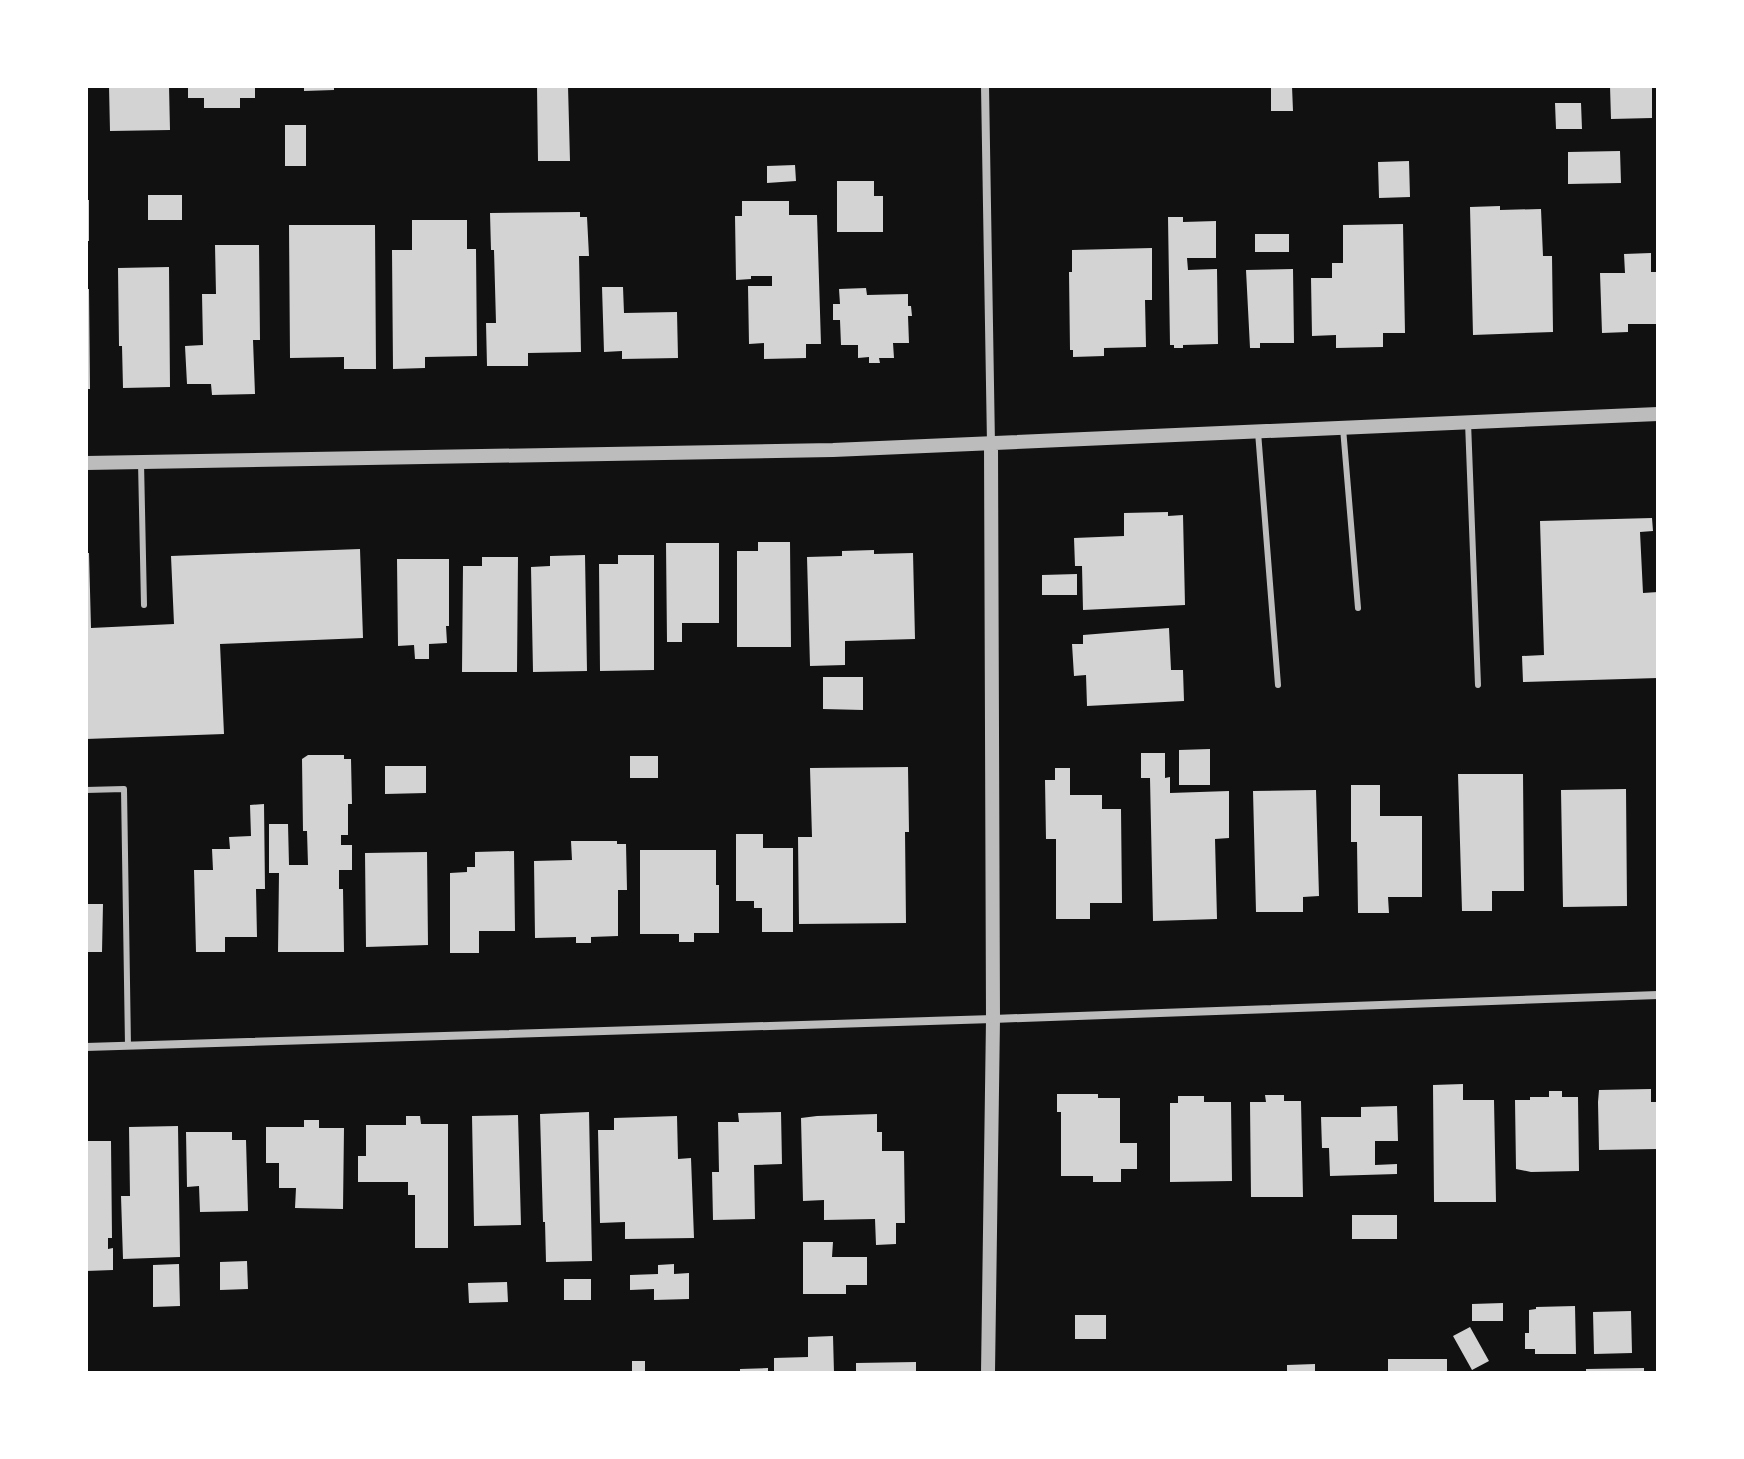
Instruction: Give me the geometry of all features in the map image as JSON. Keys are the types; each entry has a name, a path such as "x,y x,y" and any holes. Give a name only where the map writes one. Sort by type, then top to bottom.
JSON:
{"street":[{"path":"985,86 991,445 993,1019 988,1373"},
{"path":"86,463 991,445 1658,414"},
{"path":"86,1047 1658,995"}],"lane":[{"path":"1468,422 1478,685"},
{"path":"1343,428 1358,608"},
{"path":"1258,432 1278,685"},
{"path":"141,462 144,605"},
{"path":"86,790 124,789 128,1046"}],"building":[{"path":"109,86 169,86 170,130 110,131"},
{"path":"188,86 255,86 255,98 240,98 240,108 204,108 204,98 188,98"},
{"path":"304,86 334,86 334,90 304,91"},
{"path":"537,86 568,86 570,161 538,161"},
{"path":"1271,86 1292,86 1293,111 1271,111"},
{"path":"1610,86 1652,86 1652,118 1611,119"},
{"path":"1555,103 1581,103 1582,129 1556,129"},
{"path":"285,125 306,125 306,166 285,166"},
{"path":"1620,151 1621,183 1568,184 1568,152"},
{"path":"1409,161 1410,197 1379,198 1378,162"},
{"path":"795,165 796,181 767,183 767,166"},
{"path":"837,181 874,181 874,196 883,196 883,232 837,232"},
{"path":"148,195 182,195 182,220 148,220"},
{"path":"86,200 89,200 89,241 86,241"},
{"path":"742,201 789,201 789,215 817,215 821,344 806,344 806,358 764,359 764,343 749,344 748,286 772,286 772,276 736,280 735,216 742,216"},
{"path":"1500,206 1500,210 1541,209 1543,256 1552,256 1553,332 1473,335 1470,207"},
{"path":"580,212 580,217 587,217 589,256 579,256 581,352 528,353 528,366 487,366 486,323 496,323 490,213"},
{"path":"1168,217 1183,217 1183,222 1216,221 1216,258 1187,258 1188,270 1217,269 1218,344 1183,345 1183,348 1170,345"},
{"path":"412,220 467,220 467,249 476,249 477,356 425,357 425,368 393,369 392,250 412,250"},
{"path":"1403,224 1405,333 1383,333 1383,347 1336,348 1336,335 1312,336 1311,278 1332,278 1332,263 1343,263 1343,225"},
{"path":"289,225 375,225 376,369 344,369 344,357 290,358"},
{"path":"1255,234 1289,234 1289,252 1255,252"},
{"path":"215,245 259,245 260,340 253,340 255,394 212,395 211,384 187,384 185,346 203,345 202,294 216,294"},
{"path":"1152,248 1152,300 1145,300 1146,347 1104,348 1104,356 1073,357 1073,350 1070,350 1069,272 1072,272 1072,250"},
{"path":"1651,253 1651,272 1658,272 1658,324 1628,324 1628,332 1602,333 1600,273 1625,273 1624,254"},
{"path":"169,267 170,387 123,388 118,268"},
{"path":"1293,269 1294,343 1260,343 1260,348 1250,348 1246,270"},
{"path":"602,287 623,287 624,313 677,312 678,358 622,359 622,351 604,352"},
{"path":"866,288 867,295 908,294 908,306 911,306 912,316 908,316 909,343 893,343 894,358 879,358 880,363 869,363 869,357 858,358 858,345 841,345 840,320 833,320 833,304 840,304 839,289"},
{"path":"86,289 89,289 90,389 86,389"},
{"path":"1168,512 1168,516 1183,515 1185,605 1083,610 1082,566 1075,566 1074,538 1124,536 1124,513"},
{"path":"1652,518 1653,531 1640,532 1643,593 1658,592 1658,678 1523,682 1522,656 1544,655 1540,521"},
{"path":"758,542 790,542 791,647 737,647 737,551 758,551"},
{"path":"666,543 719,543 719,623 682,623 682,642 667,642"},
{"path":"360,549 363,638 220,644 224,734 86,739 86,553 89,553 91,628 174,624 171,556"},
{"path":"874,550 874,554 913,553 915,639 845,641 845,665 810,666 807,557 842,556 842,551"},
{"path":"585,555 587,671 533,672 531,567 550,566 550,556"},
{"path":"618,555 654,555 654,670 600,671 599,564 618,564"},
{"path":"482,557 518,557 517,672 462,672 463,566 482,566"},
{"path":"397,559 449,559 447,643 429,644 429,659 415,659 414,645 398,646"},
{"path":"1077,574 1077,595 1042,595 1042,575"},
{"path":"1169,628 1171,670 1183,670 1184,701 1087,706 1086,675 1074,676 1072,644 1083,644 1083,635"},
{"path":"823,677 863,677 863,710 823,709"},
{"path":"1210,749 1210,785 1179,785 1179,750"},
{"path":"1141,753 1165,753 1165,778 1170,777 1170,793 1229,791 1229,838 1215,839 1217,919 1153,921 1150,778 1141,778"},
{"path":"308,755 344,755 344,759 351,759 352,804 348,804 348,835 341,835 341,845 352,845 352,870 339,870 339,889 343,889 344,952 278,952 279,873 269,873 269,824 288,824 289,865 308,865 307,831 303,831 302,759"},
{"path":"630,756 658,756 658,778 630,778"},
{"path":"385,766 426,766 426,793 385,794"},
{"path":"908,767 906,923 799,924 798,837 812,837 810,768"},
{"path":"1055,768 1070,768 1070,795 1102,795 1102,809 1121,809 1122,903 1090,903 1090,919 1056,919 1056,839 1046,839 1045,780 1055,780"},
{"path":"1458,774 1523,774 1524,891 1492,891 1492,911 1462,911"},
{"path":"1351,785 1380,785 1380,816 1422,816 1422,897 1388,897 1389,913 1358,913 1357,842 1351,842"},
{"path":"1626,789 1627,906 1563,907 1561,790"},
{"path":"1316,790 1319,896 1303,897 1303,912 1256,912 1253,791"},
{"path":"264,804 265,889 256,889 257,937 225,937 225,952 196,952 194,870 213,870 212,849 230,849 229,837 251,836 250,805"},
{"path":"736,834 763,834 763,848 793,848 793,932 762,932 762,908 754,908 754,901 736,901"},
{"path":"571,841 617,841 617,844 626,844 627,890 618,890 618,936 591,937 591,943 576,943 576,937 535,938 534,861 572,860"},
{"path":"640,850 716,850 719,933 694,933 694,942 679,942 679,934 640,934"},
{"path":"514,851 515,931 479,931 479,953 450,953 450,873 467,872 467,867 475,867 475,852"},
{"path":"427,852 428,945 366,947 365,853"},
{"path":"86,904 103,904 102,952 86,952"},
{"path":"1463,1084 1463,1100 1494,1100 1496,1202 1434,1202 1433,1085"},
{"path":"1651,1089 1651,1102 1658,1102 1658,1149 1599,1150 1599,1090"},
{"path":"1549,1091 1562,1091 1562,1097 1578,1097 1579,1171 1531,1172 1516,1169 1515,1100 1549,1097"},
{"path":"1057,1094 1098,1094 1098,1098 1120,1098 1120,1143 1137,1143 1137,1169 1121,1169 1121,1182 1093,1182 1093,1176 1061,1176 1061,1112 1057,1112"},
{"path":"1265,1095 1284,1095 1284,1101 1301,1101 1303,1197 1251,1197 1250,1102 1266,1102"},
{"path":"1178,1096 1204,1096 1204,1102 1231,1102 1232,1181 1170,1182 1170,1103 1178,1103"},
{"path":"1397,1106 1398,1141 1375,1141 1375,1165 1397,1164 1397,1174 1330,1176 1329,1148 1322,1148 1321,1117 1361,1117 1361,1107"},
{"path":"589,1112 592,1261 546,1262 540,1114"},
{"path":"781,1112 782,1164 754,1165 755,1219 713,1220 712,1172 719,1172 718,1122 739,1122 738,1113"},
{"path":"877,1114 877,1132 882,1132 882,1151 904,1151 905,1223 896,1223 896,1244 876,1245 875,1219 824,1220 824,1200 803,1201 801,1118"},
{"path":"518,1115 521,1225 474,1226 472,1116"},
{"path":"406,1116 420,1116 421,1124 448,1124 448,1248 415,1248 415,1195 408,1195 408,1182 358,1182 358,1156 366,1156 366,1125 406,1125"},
{"path":"677,1116 678,1159 691,1158 694,1238 625,1239 625,1222 600,1223 598,1130 614,1130 614,1118"},
{"path":"304,1120 319,1120 319,1128 344,1128 343,1209 295,1208 296,1188 279,1188 279,1163 266,1163 266,1127 304,1127"},
{"path":"178,1126 180,1257 123,1259 121,1196 130,1196 129,1127"},
{"path":"186,1132 232,1132 232,1140 246,1140 248,1211 200,1212 199,1186 187,1187"},
{"path":"86,1141 111,1141 112,1238 108,1238 108,1249 113,1248 113,1270 86,1271"},
{"path":"1352,1215 1397,1215 1397,1239 1352,1239"},
{"path":"803,1242 833,1242 832,1257 867,1257 867,1285 846,1285 846,1294 803,1294"},
{"path":"247,1261 248,1289 220,1290 220,1262"},
{"path":"179,1264 180,1306 153,1307 153,1265"},
{"path":"674,1264 674,1274 689,1273 689,1299 654,1300 654,1289 630,1290 630,1275 658,1274 658,1265"},
{"path":"564,1279 591,1279 591,1300 564,1300"},
{"path":"507,1282 508,1302 469,1303 468,1283"},
{"path":"1503,1303 1503,1321 1472,1321 1472,1304"},
{"path":"1575,1306 1576,1354 1535,1354 1535,1349 1525,1349 1529,1310"},
{"path":"1631,1311 1632,1353 1594,1354 1593,1312"},
{"path":"1075,1315 1106,1315 1106,1339 1075,1339"},
{"path":"1470,1327 1489,1361 1472,1370 1453,1336"},
{"path":"833,1336 834,1373 774,1373 774,1358 808,1357 808,1337"},
{"path":"1388,1359 1447,1359 1447,1373 1388,1373"},
{"path":"632,1361 645,1361 645,1373 632,1373"},
{"path":"916,1362 916,1373 856,1373 856,1363"},
{"path":"1315,1364 1315,1373 1287,1373 1287,1365"},
{"path":"768,1368 768,1373 740,1373 740,1369"},
{"path":"1644,1368 1644,1373 1586,1373 1586,1369"}]}
